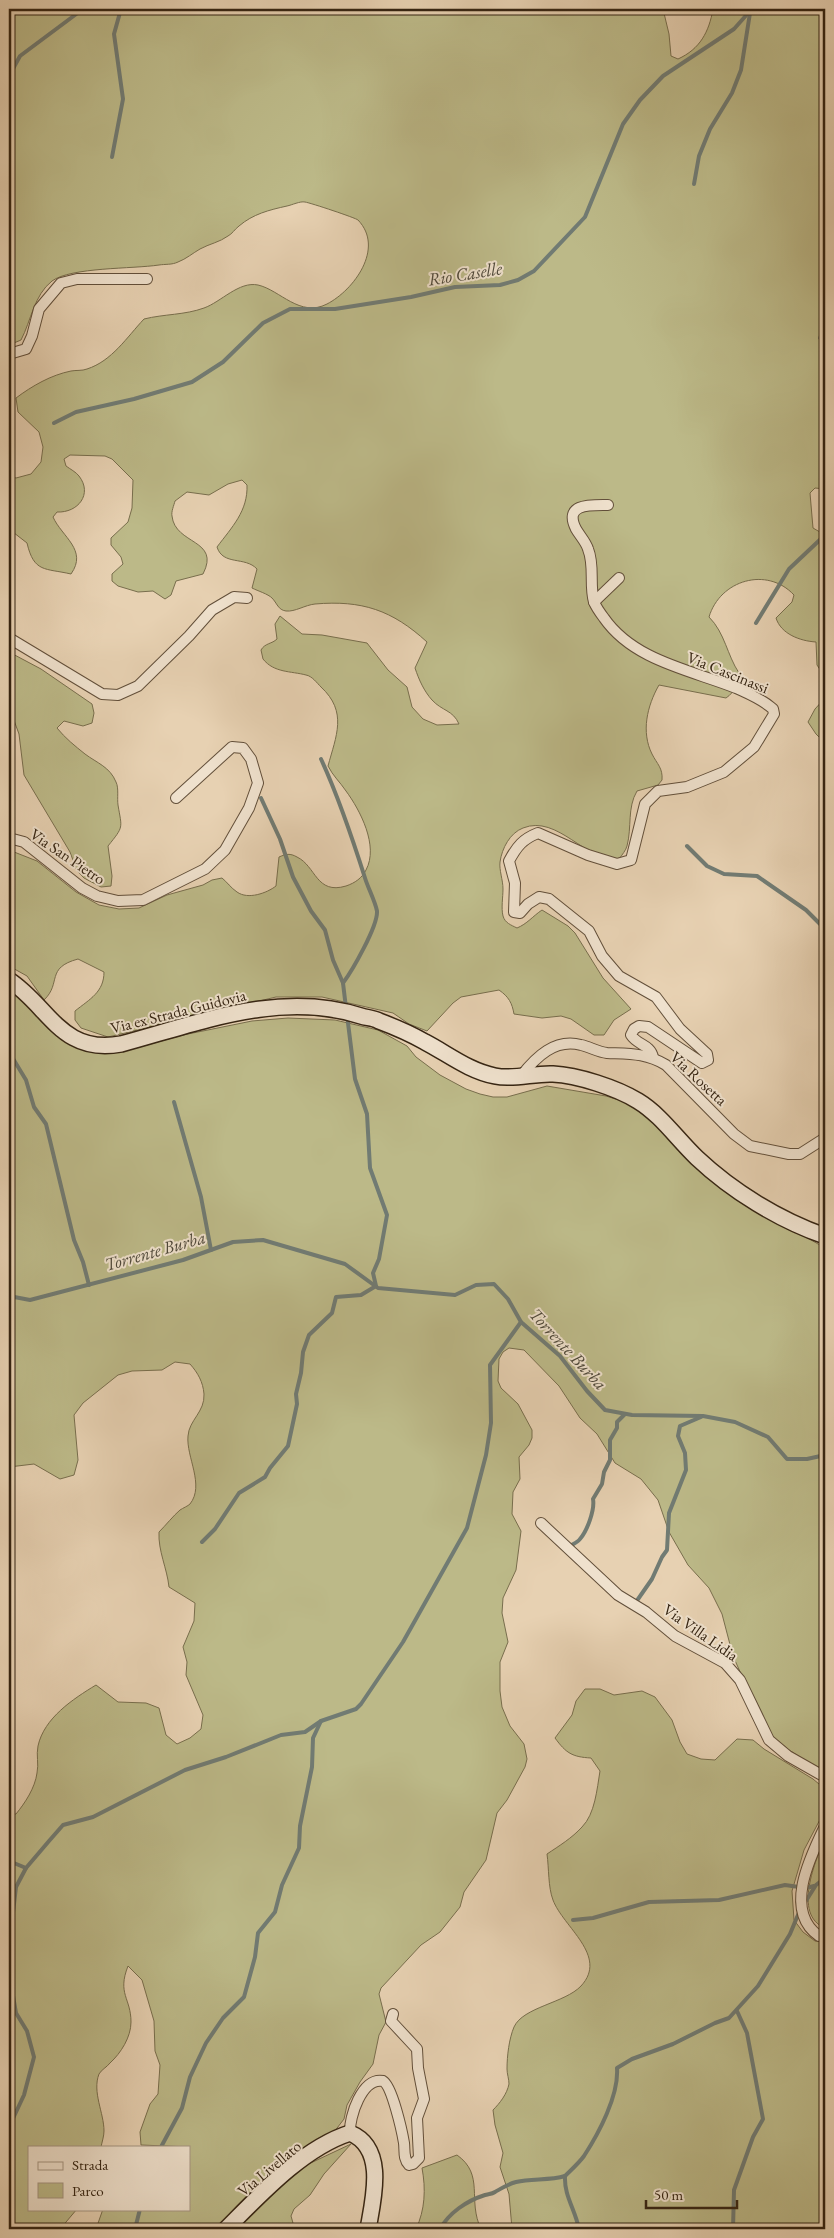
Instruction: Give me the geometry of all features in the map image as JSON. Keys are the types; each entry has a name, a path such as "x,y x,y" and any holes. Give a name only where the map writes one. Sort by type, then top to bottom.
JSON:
{"street":[{"path":"9,354 26,349 32,336 39,309 61,283 77,279 147,279"},
{"path":"594,602 592,566 588,548 573,522 574,513 586,505 608,505"},
{"path":"594,602 619,578"},
{"path":"9,638 102,694 118,695 138,686 189,636 212,610 234,597 247,598"},
{"name":"Via Cascinassi","path":"594,602 612,627 634,648 685,671 703,675 757,697 773,709 774,714 754,747 724,772 687,787 658,791 646,804 631,860 617,864 588,855 538,832 525,838 516,848 509,861 516,883 514,912 520,913 528,904 539,897 549,899 574,917 589,931 602,956 619,976 656,997 680,1029 707,1054 708,1060 702,1063 648,1028 639,1026 634,1029 631,1035 652,1051 653,1057"},
{"name":"Via San Pietro","path":"9,838 24,842 82,888 97,896 118,901 143,900 205,869 224,850 249,808 258,783 251,759 243,748 232,747 176,798"},
{"name":"Via ex Strada Guidovia","path":"9,980 20,987 51,1021 61,1029 82,1042 106,1047 222,1016 274,1007 327,1007 378,1020 425,1042 485,1074 510,1078 553,1074 587,1079 637,1100 653,1112 711,1171 760,1205 807,1230 825,1236"},
{"name":"Via Rosetta","path":"521,1076 534,1060 545,1052 551,1048 568,1043 580,1044 604,1052 653,1057 666,1065 734,1134 750,1146 789,1154 800,1154 825,1138"},
{"name":"Via Villa Lidia","path":"541,1522 618,1595 646,1612 675,1636 726,1663 740,1680 768,1740 788,1756 825,1777"},
{"path":"825,1826 806,1866 802,1893 802,1915 810,1930 819,1936 825,1935"},
{"path":"368,2229 376,2188 374,2173 367,2148 356,2135 350,2133 351,2115 367,2086 374,2081 383,2081 390,2088 404,2142 405,2161 409,2165 419,2158 417,2118 424,2099 418,2068 417,2049 391,2021 392,2014"},
{"name":"Via Livellato","path":"226,2229 271,2185 299,2162 337,2138 350,2133"}],"green space":[{"path":"9,9 663,9 669,34 671,56 678,59 698,45 709,25 713,9 825,9 825,489 815,488 810,493 813,528 825,535 825,677 817,665 816,642 792,636 778,624 776,618 792,602 794,595 783,586 771,581 758,579 734,586 723,594 715,604 709,617 719,630 739,673 736,687 726,698 659,685 651,702 646,728 649,746 661,769 662,780 658,785 637,791 632,804 627,846 619,859 595,854 560,833 536,825 518,830 507,842 500,865 503,886 502,910 505,920 508,924 517,928 542,910 568,926 575,933 603,978 631,1009 614,1020 604,1035 594,1035 571,1019 561,1016 542,1018 514,1014 510,1000 499,990 461,997 427,1031 409,1024 393,1013 322,997 276,997 108,1037 81,1028 75,1020 75,1011 91,999 99,990 102,985 104,972 78,959 68,963 57,971 52,988 44,1000 27,976 9,966 9,850 37,861 76,892 99,905 119,909 139,908 167,895 222,878 241,894 263,893 276,886 279,857 290,854 303,861 317,878 328,887 336,888 355,882 366,870 370,850 369,839 362,818 328,766 338,725 335,706 329,696 310,677 277,669 267,664 263,659 261,650 264,646 277,639 275,624 280,616 302,634 322,635 367,643 388,670 407,687 412,707 423,719 437,725 459,724 454,716 432,700 422,685 415,668 427,642 414,631 389,615 362,606 332,603 283,610 270,597 252,588 257,569 247,563 224,557 220,553 217,547 238,518 245,503 247,485 242,480 228,484 209,495 187,492 175,501 172,514 175,525 202,548 206,554 207,563 203,574 176,581 171,595 165,599 153,591 138,592 118,586 112,581 112,574 123,564 121,557 111,545 111,538 128,522 132,508 133,480 112,459 105,456 70,455 64,459 66,466 79,476 84,489 84,496 77,506 57,512 53,517 75,551 77,558 71,574 47,569 37,564 33,560 27,543 9,529 9,476 16,478 31,474 41,462 43,447 39,432 18,412 16,398 49,378 96,365 112,354 144,319 204,308 244,286 258,285 291,302 308,308 327,304 337,298 356,279 367,255 368,243 366,231 358,220 342,214 303,202 274,209 250,218 225,238 200,249 176,263 103,269 61,276 52,281 41,293 21,340 9,345"},
{"path":"9,652 41,669 92,704 94,713 92,723 83,726 64,721 57,728 85,754 107,769 117,784 121,823 117,835 108,846 112,876 111,886 101,887 84,878 77,871 70,852 24,775 19,734 9,707"},
{"path":"825,698 825,743 808,722 815,709"},
{"path":"9,987 50,1029 68,1041 102,1053 132,1049 183,1035 252,1021 288,1018 335,1020 378,1030 407,1046 416,1057 440,1075 480,1094 493,1097 507,1097 547,1086 606,1096 638,1106 757,1209 825,1248 825,1773 789,1750 772,1736 759,1714 733,1656 722,1614 709,1588 688,1565 669,1532 658,1500 641,1479 615,1463 597,1434 580,1418 559,1386 524,1350 509,1348 503,1352 499,1359 498,1381 501,1388 518,1404 532,1430 532,1438 519,1457 520,1479 513,1492 512,1514 521,1531 516,1570 503,1598 502,1613 508,1642 500,1662 500,1691 502,1707 510,1726 524,1744 527,1759 525,1767 507,1800 497,1813 486,1860 464,1892 460,1907 440,1932 421,1945 381,1988 379,1994 386,2022 379,2035 373,2064 347,2105 344,2119 334,2132 250,2196 218,2229 96,2229 103,2210 190,2210 190,2146 141,2145 140,2132 150,2104 158,2094 160,2065 155,2051 154,2021 142,1980 128,1966 124,1990 130,2014 131,2028 121,2050 99,2074 97,2081 104,2131 101,2146 28,2146 28,2210 76,2210 61,2228 9,2229 9,1815 16,1814 32,1790 38,1770 38,1746 46,1727 69,1703 96,1685 118,1702 146,1703 159,1708 166,1735 177,1744 190,1738 201,1729 203,1715 186,1675 187,1662 183,1647 194,1621 195,1603 169,1587 160,1546 159,1532 180,1510 190,1504 194,1496 196,1488 188,1436 191,1425 200,1411 204,1400 203,1386 200,1378 190,1364 175,1362 162,1370 132,1371 118,1375 83,1403 74,1415 78,1460 74,1475 60,1479 34,1464 9,1467"},
{"path":"585,1689 600,1689 614,1695 642,1691 655,1697 672,1720 680,1742 687,1754 701,1759 715,1760 737,1739 753,1740 764,1749 813,1779 825,1789 825,1810 804,1850 792,1891 794,1920 803,1932 815,1941 825,1942 825,2229 512,2229 509,2194 500,2167 503,2153 493,2110 503,2098 509,2084 507,2059 512,2032 519,2020 526,2015 565,1997 581,1986 588,1975 590,1964 581,1942 558,1910 551,1895 547,1854 582,1827 590,1815 595,1801 600,1771 591,1758 579,1757 570,1753 555,1738 572,1715 576,1701"},
{"path":"825,1838 825,1928 815,1921 810,1911 808,1899 812,1872"},
{"path":"351,2144 324,2174 310,2195 294,2209 291,2216 293,2223 291,2229 234,2229 300,2168"},
{"path":"457,2155 471,2171 475,2208 481,2229 416,2229 424,2199 422,2168"}],"waterway":[{"path":"9,76 20,56 83,9"},
{"path":"112,157 123,99 114,34 121,9"},
{"name":"Rio Caselle","path":"54,423 76,412 134,399 192,382 223,362 263,323 290,309 335,309 411,297 455,287 500,285 518,280 534,271 585,217 623,124 640,100 663,76 734,29 750,11"},
{"name":"Rio Caselle","path":"694,184 699,156 710,129 732,93 741,70 750,13"},
{"name":"Rio Caselle","path":"820,338 825,326"},
{"path":"756,623 789,569 825,535"},
{"path":"321,759 334,788 377,911 369,937 343,983 346,1008"},
{"path":"261,798 280,839 293,877 311,911 325,930 333,960 343,983"},
{"path":"687,846 707,866 724,874 757,876 806,910 825,929"},
{"path":"202,1542 215,1529 239,1493 265,1477 288,1446 297,1404 296,1394 303,1352 309,1335 332,1313 336,1297 361,1295 376,1286 373,1273 379,1259 387,1215 370,1168 367,1114 355,1079 347,1015"},
{"path":"9,1052 26,1080 34,1107 46,1124 74,1240 83,1262 89,1285"},
{"path":"174,1102 201,1197 211,1250"},
{"name":"Torrente Burba","path":"9,1296 30,1300 183,1260 233,1242 263,1240 345,1264 378,1288 455,1295 476,1285 494,1284 508,1299 521,1322 560,1356 587,1391 605,1410 632,1415 703,1416 735,1422 768,1437 787,1459 807,1459 825,1455"},
{"path":"9,2127 24,2095 34,2057 27,2031 16,2013 11,1984 10,1938 16,1887 26,1868 63,1825 93,1817 185,1770 226,1757 281,1735 305,1732 321,1721 356,1709 361,1704 403,1642 467,1528 486,1455 491,1423 490,1365 521,1322"},
{"path":"570,1546 579,1540 588,1526 593,1509 593,1499 602,1484 604,1472 610,1460 610,1440 617,1428 617,1422 625,1414"},
{"path":"636,1602 652,1579 667,1550 669,1513 686,1470 685,1453 678,1436 680,1426 701,1417"},
{"path":"162,2146 182,2108 190,2077 206,2043 223,2018 244,1997 255,1957 258,1933 275,1912 282,1885 299,1848 300,1826 312,1767 313,1738 321,1721"},
{"path":"9,1861 26,1868"},
{"path":"804,1904 816,1885 825,1878"},
{"path":"573,1920 593,1918 649,1902 719,1900 785,1885 806,1888 814,1886"},
{"path":"579,2229 566,2190 565,2176 584,2156 602,2125 615,2090 617,2068 632,2059 673,2044 729,2018 758,1986 790,1934 800,1910"},
{"path":"733,2229 734,2190 753,2137 763,2119 747,2033 737,2011"},
{"path":"440,2229 453,2213 465,2204 508,2185 528,2180 565,2176"},
{"path":"135,2229 140,2210"}]}
